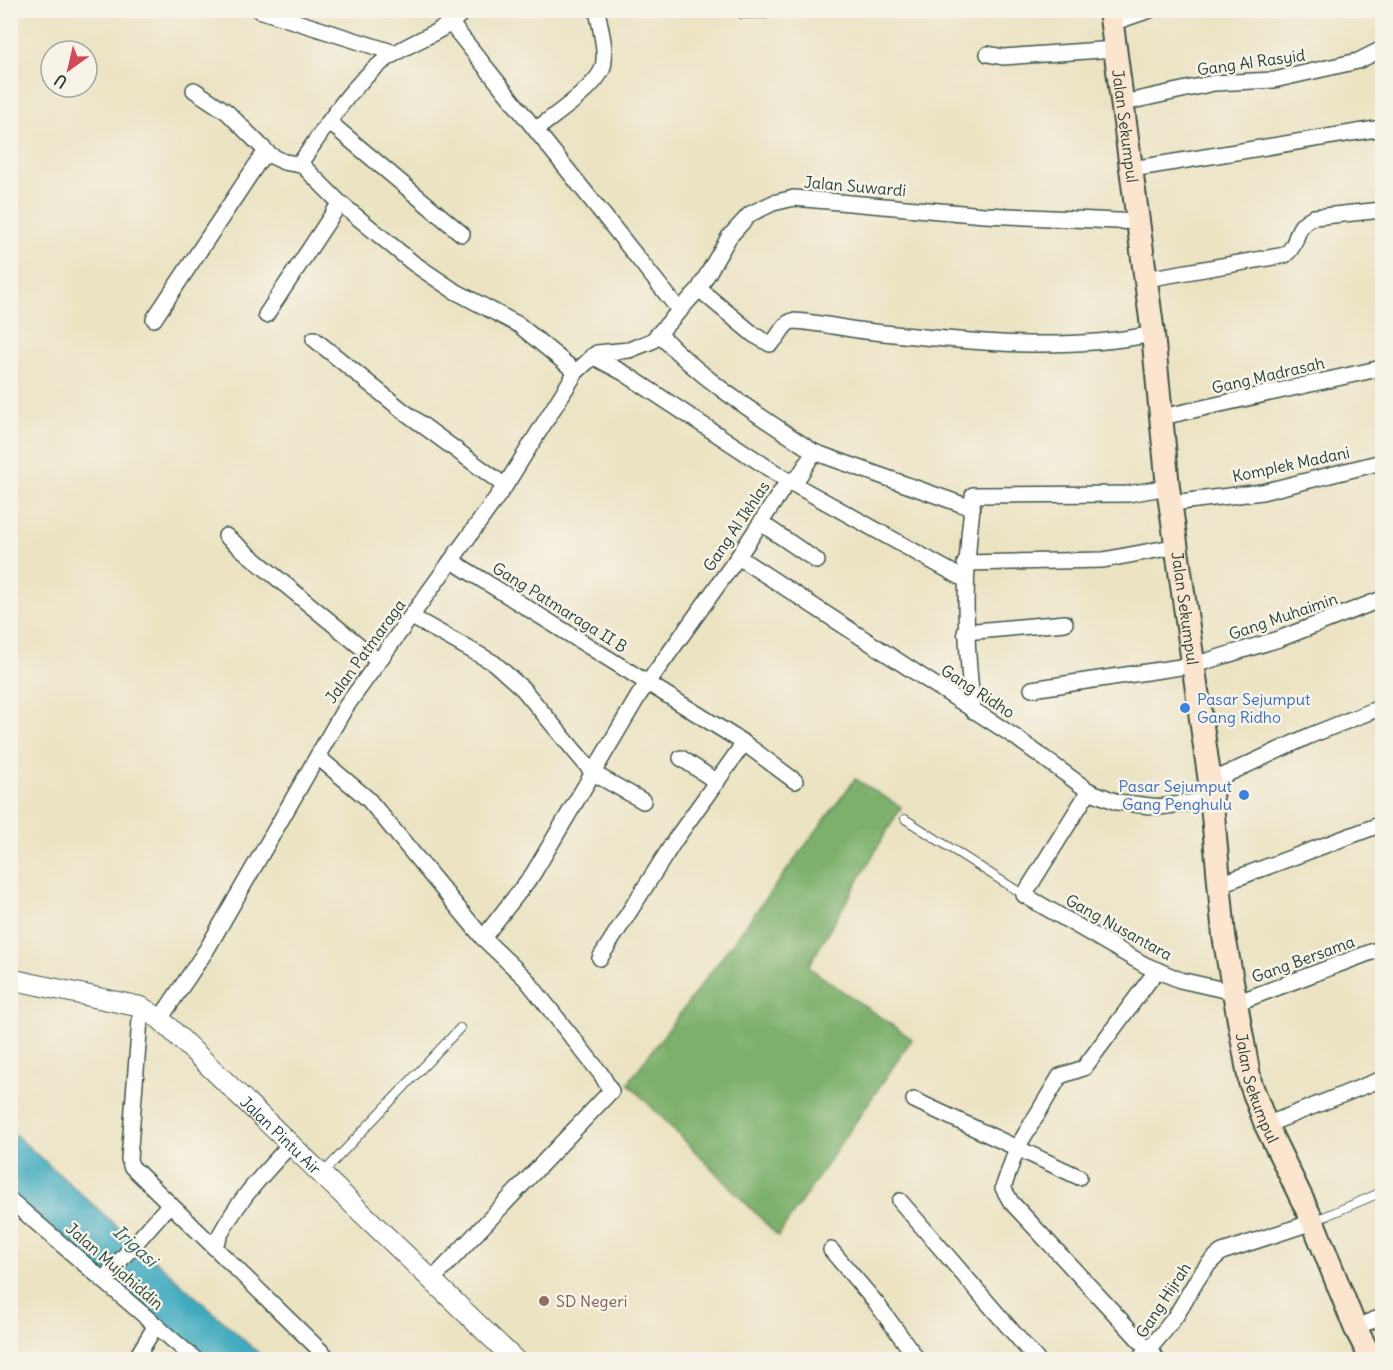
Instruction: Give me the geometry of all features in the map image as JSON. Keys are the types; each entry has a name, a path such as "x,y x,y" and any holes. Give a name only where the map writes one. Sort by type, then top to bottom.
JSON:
{"main road":[{"name":"Jalan Sekumpul","path":"1111,17 1153,334 1170,495 1211,791 1218,885 1234,998 1250,1082 1266,1125 1313,1222 1355,1327 1372,1359"}],"street":[{"path":"259,10 319,32 395,53"},
{"path":"465,10 452,25 395,53 359,82 303,159 302,165 304,170 340,203 413,263 453,290 519,324 576,372"},
{"path":"537,129 589,86 603,68 597,10"},
{"path":"743,10 766,10"},
{"path":"1111,17 1150,10"},
{"path":"452,25 680,311"},
{"path":"988,54 1002,57 1115,49"},
{"name":"Gang Al Rasyid","path":"1123,103 1214,83 1274,81 1358,62 1383,50"},
{"path":"194,90 227,112 270,155 284,162 302,165"},
{"path":"329,122 462,234"},
{"path":"1132,169 1383,128"},
{"path":"154,319 257,162 265,155 270,155"},
{"name":"Jalan Suwardi","path":"636,347 646,346 699,289 729,237 750,214 773,203 794,198 984,215 1139,222"},
{"path":"266,315 340,203"},
{"path":"1146,279 1285,255 1292,250 1298,227 1304,221 1314,217 1383,210"},
{"path":"699,289 754,335 770,344 775,341 784,325 792,321 899,334 1018,344 1118,341 1153,334"},
{"path":"659,334 687,362 727,393 814,452 972,508"},
{"path":"314,339 402,411 505,486"},
{"path":"592,356 636,347"},
{"path":"624,374 636,347"},
{"path":"592,356 624,374 788,481 964,579"},
{"name":"Jalan Patmaraga","path":"160,1018 207,949 345,708 505,486 576,372 592,356"},
{"name":"Gang Madrasah","path":"1162,417 1383,368"},
{"name":"Gang Al Ikhlas","path":"483,938 533,874 639,695 650,683 689,622 738,557 788,481 798,478 814,452"},
{"name":"Komplek Madani","path":"1170,495 1262,492 1383,462"},
{"path":"974,711 965,632 964,579 973,495 1170,495"},
{"path":"761,523 817,561"},
{"path":"226,536 378,661"},
{"path":"965,563 1103,560 1178,546"},
{"name":"Gang Ridho","path":"738,557 974,711 1089,791 1117,802 1159,807 1211,791 1310,736 1383,707"},
{"name":"Gang Patmaraga II B","path":"452,561 744,743 795,781"},
{"name":"Gang Muhaimin","path":"1032,690 1194,665 1279,639 1383,599"},
{"path":"412,617 501,669 523,689 593,773 643,801"},
{"path":"965,632 1065,623"},
{"path":"600,958 675,840 744,743"},
{"path":"318,757 368,799 483,938 526,979 602,1074 611,1090 433,1279"},
{"path":"681,758 717,782"},
{"path":"1024,895 1089,791"},
{"path":"1218,885 1383,824"},
{"name":"Gang Nusantara","path":"1024,895 1157,970 1234,998"},
{"name":"Gang Bersama","path":"1234,998 1383,948"},
{"path":"1148,1356 1004,1195 1003,1182 1017,1148 1060,1076 1084,1068 1157,970"},
{"name":"Jalan Pintu Air","path":"10,979 141,1007 160,1018 209,1062 290,1145 323,1173 515,1359"},
{"path":"141,1007 129,1159 136,1173 330,1359"},
{"path":"1266,1125 1383,1079"},
{"path":"914,1100 1078,1177"},
{"path":"214,1248 224,1226 248,1191 290,1145"},
{"name":"Jalan Mujahiddin","path":"10,1200 107,1275 156,1325 196,1359"},
{"path":"900,1201 1037,1359"},
{"path":"107,1275 169,1205"},
{"name":"Gang Hijrah","path":"1148,1356 1202,1270 1214,1258 1222,1252 1313,1222"},
{"path":"831,1250 877,1304 918,1359"},
{"path":"1355,1327 1383,1317"},
{"path":"135,1359 156,1325"}],"lane":[{"path":"905,819 1024,895"},
{"path":"323,1173 460,1028"},
{"path":"1313,1222 1383,1192"}],"green space":[{"path":"855,779 901,807 808,967 912,1039 778,1236 628,1083"}],"water":[{"name":"Irigasi","path":"11,1131 265,1359 195,1359 11,1194"}],"place":[{"name":"Pasar Sejumput Gang Ridho","path":"1185,708"},
{"name":"Pasar Sejumput Gang Penghulu","path":"1244,795"},
{"name":"SD Negeri","path":"544,1301"}]}
